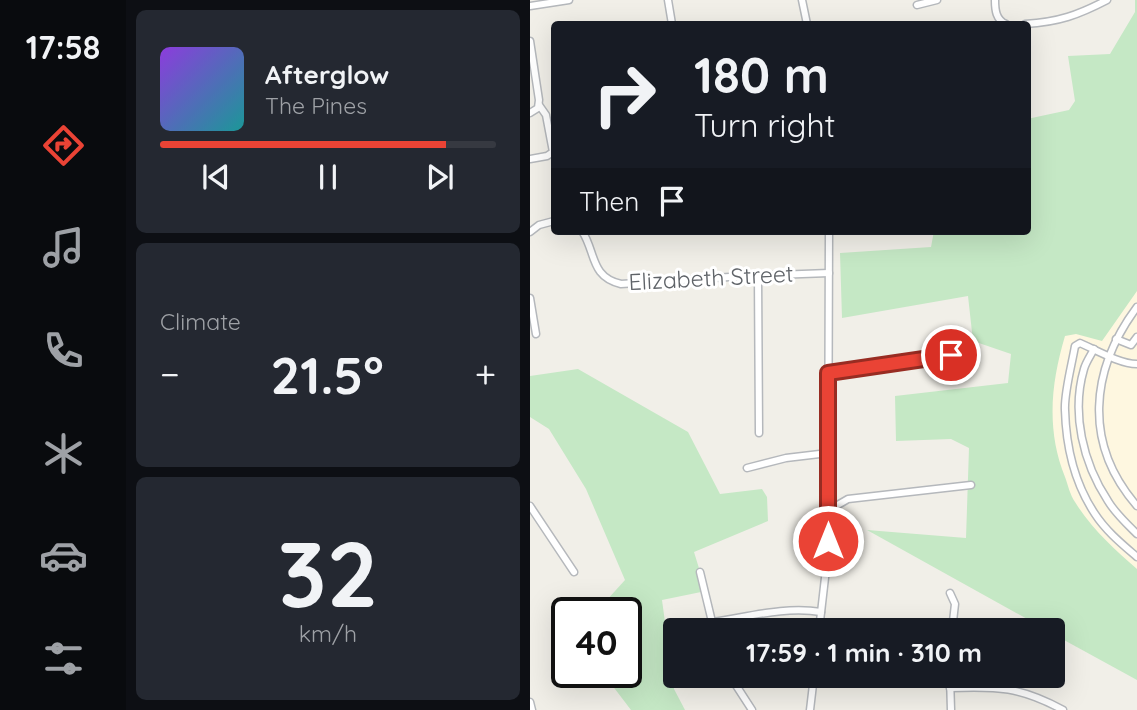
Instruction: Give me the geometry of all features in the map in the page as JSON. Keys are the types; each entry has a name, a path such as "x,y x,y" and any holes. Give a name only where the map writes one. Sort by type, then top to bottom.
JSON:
{"street":[{"path":"530,6 569,0"},
{"path":"668,0 672,21"},
{"path":"802,0 806,21"},
{"path":"917,5 937,0"},
{"path":"995,0 996,14 1001,21"},
{"path":"1031,24 1075,16 1107,0"},
{"path":"530,41 539,105 546,115 551,141"},
{"path":"530,113 539,105"},
{"path":"530,159 551,153"},
{"path":"530,232 539,225 551,222"},
{"name":"Elizabeth Street","path":"584,235 598,271 607,280 614,282 628,284 829,272"},
{"path":"820,618 828,518 829,235"},
{"path":"758,276 759,433"},
{"path":"530,298 536,334"},
{"path":"1137,307 1109,355 1099,397 1101,431 1106,453 1114,472 1137,506"},
{"path":"1116,339 1134,346 1137,337"},
{"path":"1137,364 1128,364 1080,343 1075,346 1065,408 1071,457 1079,485 1095,514 1113,536 1137,557"},
{"path":"1094,349 1084,368 1078,406 1083,446 1108,503 1137,534"},
{"path":"828,373 951,355"},
{"path":"747,468 786,458 828,453"},
{"path":"828,487 836,496 848,499 971,485"},
{"path":"828,518 836,506 848,499"},
{"path":"530,506 574,572"},
{"path":"700,572 711,618"},
{"path":"950,593 955,604 953,618"},
{"path":"751,618 789,610 821,612"},
{"path":"738,688 752,710"},
{"path":"810,710 813,688"},
{"path":"950,688 951,710"},
{"path":"1003,688 1041,698 1063,710"},
{"path":"530,702 532,710"}],"shaded area":[{"path":"1137,286 1137,575 1091,533 1057,469 1048,393 1064,330"}],"green space":[{"path":"1137,0 1137,291 1102,341 1076,334 1065,336 1056,371 1053,424 1059,459 1073,499 1111,546 1137,569 1137,680 1065,641 1065,618 1025,618 867,530 966,538 969,448 951,439 896,441 895,396 1008,383 1011,354 973,341 968,296 842,318 840,253 931,247 933,235 1031,235 1031,118 1069,110 1075,101 1068,56 1110,54 1135,12"},
{"path":"578,369 688,432 720,494 762,489 767,497 768,521 694,552 706,591 662,600 664,618 663,688 674,688 685,710 631,710 614,688 642,688 642,597 610,597 625,580 586,489 549,429 530,417 530,376"}],"route":[{"path":"828,541 828,373 951,355"}]}
